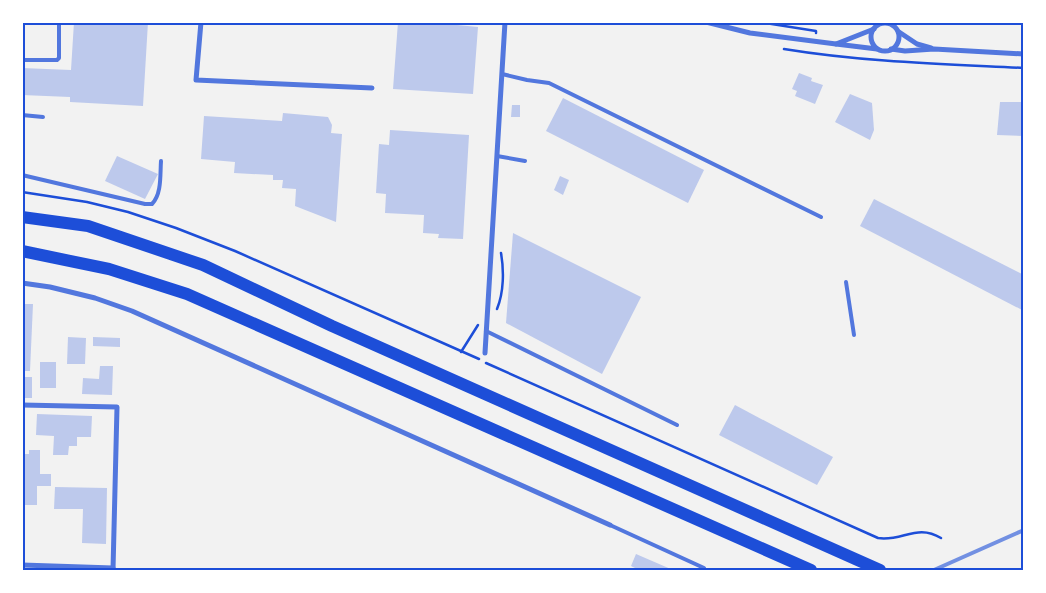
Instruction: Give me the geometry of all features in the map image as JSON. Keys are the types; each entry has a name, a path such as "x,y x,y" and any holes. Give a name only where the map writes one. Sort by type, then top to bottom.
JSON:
{"highway":[{"path":"22,217 88,226 203,265 332,326 880,570"},
{"path":"22,251 109,269 187,294 811,570"}],"street":[{"path":"201,22 196,80 372,88"},
{"path":"485,353 505,22"},
{"path":"706,22 750,33 882,50 934,49 1024,54"},
{"path":"836,44 886,23 895,27 903,36 917,44 934,49"},
{"path":"877,26 871,38 878,49"},
{"path":"891,49 897,43 899,35 895,27"},
{"path":"22,283 50,287 95,298 132,312 610,525"},
{"path":"22,405 116,407 113,569 22,566"}],"lane":[{"path":"22,60 57,60 59,58 59,22"},
{"path":"502,74 549,83 821,218"},
{"path":"22,115 43,117"},
{"path":"497,156 525,161"},
{"path":"22,176 152,204 155,201 159,188 161,160"},
{"path":"846,282 854,335"},
{"path":"486,331 677,426"},
{"path":"610,525 704,568"}],"path":[{"path":"759,22 816,31"},
{"path":"22,192 88,202 128,212 235,251 878,538 888,540 920,531 934,533 941,538"}],"building":[{"path":"74,22 148,22 143,106 70,102 70,97 22,95 22,68 71,70"},
{"path":"398,22 458,22 457,25 478,27 473,94 393,89"},
{"path":"799,73 812,78 811,81 823,85 815,104 795,96 797,91 792,89"},
{"path":"850,94 872,103 874,130 870,140 835,122"},
{"path":"563,98 704,170 688,203 546,131"},
{"path":"1000,102 1024,102 1024,136 997,135"},
{"path":"512,105 520,105 520,117 511,117"},
{"path":"283,113 328,117 332,125 331,133 342,134 336,222 295,206 296,189 282,188 283,180 273,180 273,175 234,173 235,162 201,159 204,116 282,121"},
{"path":"390,130 469,135 463,239 438,238 439,234 423,233 424,215 385,213 386,194 376,193 379,144 389,145"},
{"path":"117,156 158,174 145,199 105,181"},
{"path":"560,176 569,180 563,195 554,190"},
{"path":"874,199 1024,275 1024,311 860,226"},
{"path":"513,233 641,297 602,374 506,323"},
{"path":"22,304 33,304 30,371 22,371"},
{"path":"68,337 86,338 85,364 67,364"},
{"path":"93,337 120,338 120,347 93,346"},
{"path":"40,362 56,362 56,388 40,388"},
{"path":"100,366 113,366 112,395 82,394 83,378 99,379"},
{"path":"22,377 32,377 32,398 22,398"},
{"path":"735,405 833,457 817,485 719,435"},
{"path":"37,414 92,416 91,437 77,437 77,446 69,446 68,455 53,455 54,436 36,435"},
{"path":"29,450 40,450 40,474 51,474 51,486 37,486 37,505 22,505 22,454 29,454"},
{"path":"55,487 107,488 106,544 82,543 83,509 54,509"},
{"path":"636,554 673,570 636,570 631,566"}],"railway":[{"path":"934,570 1024,530"}]}
